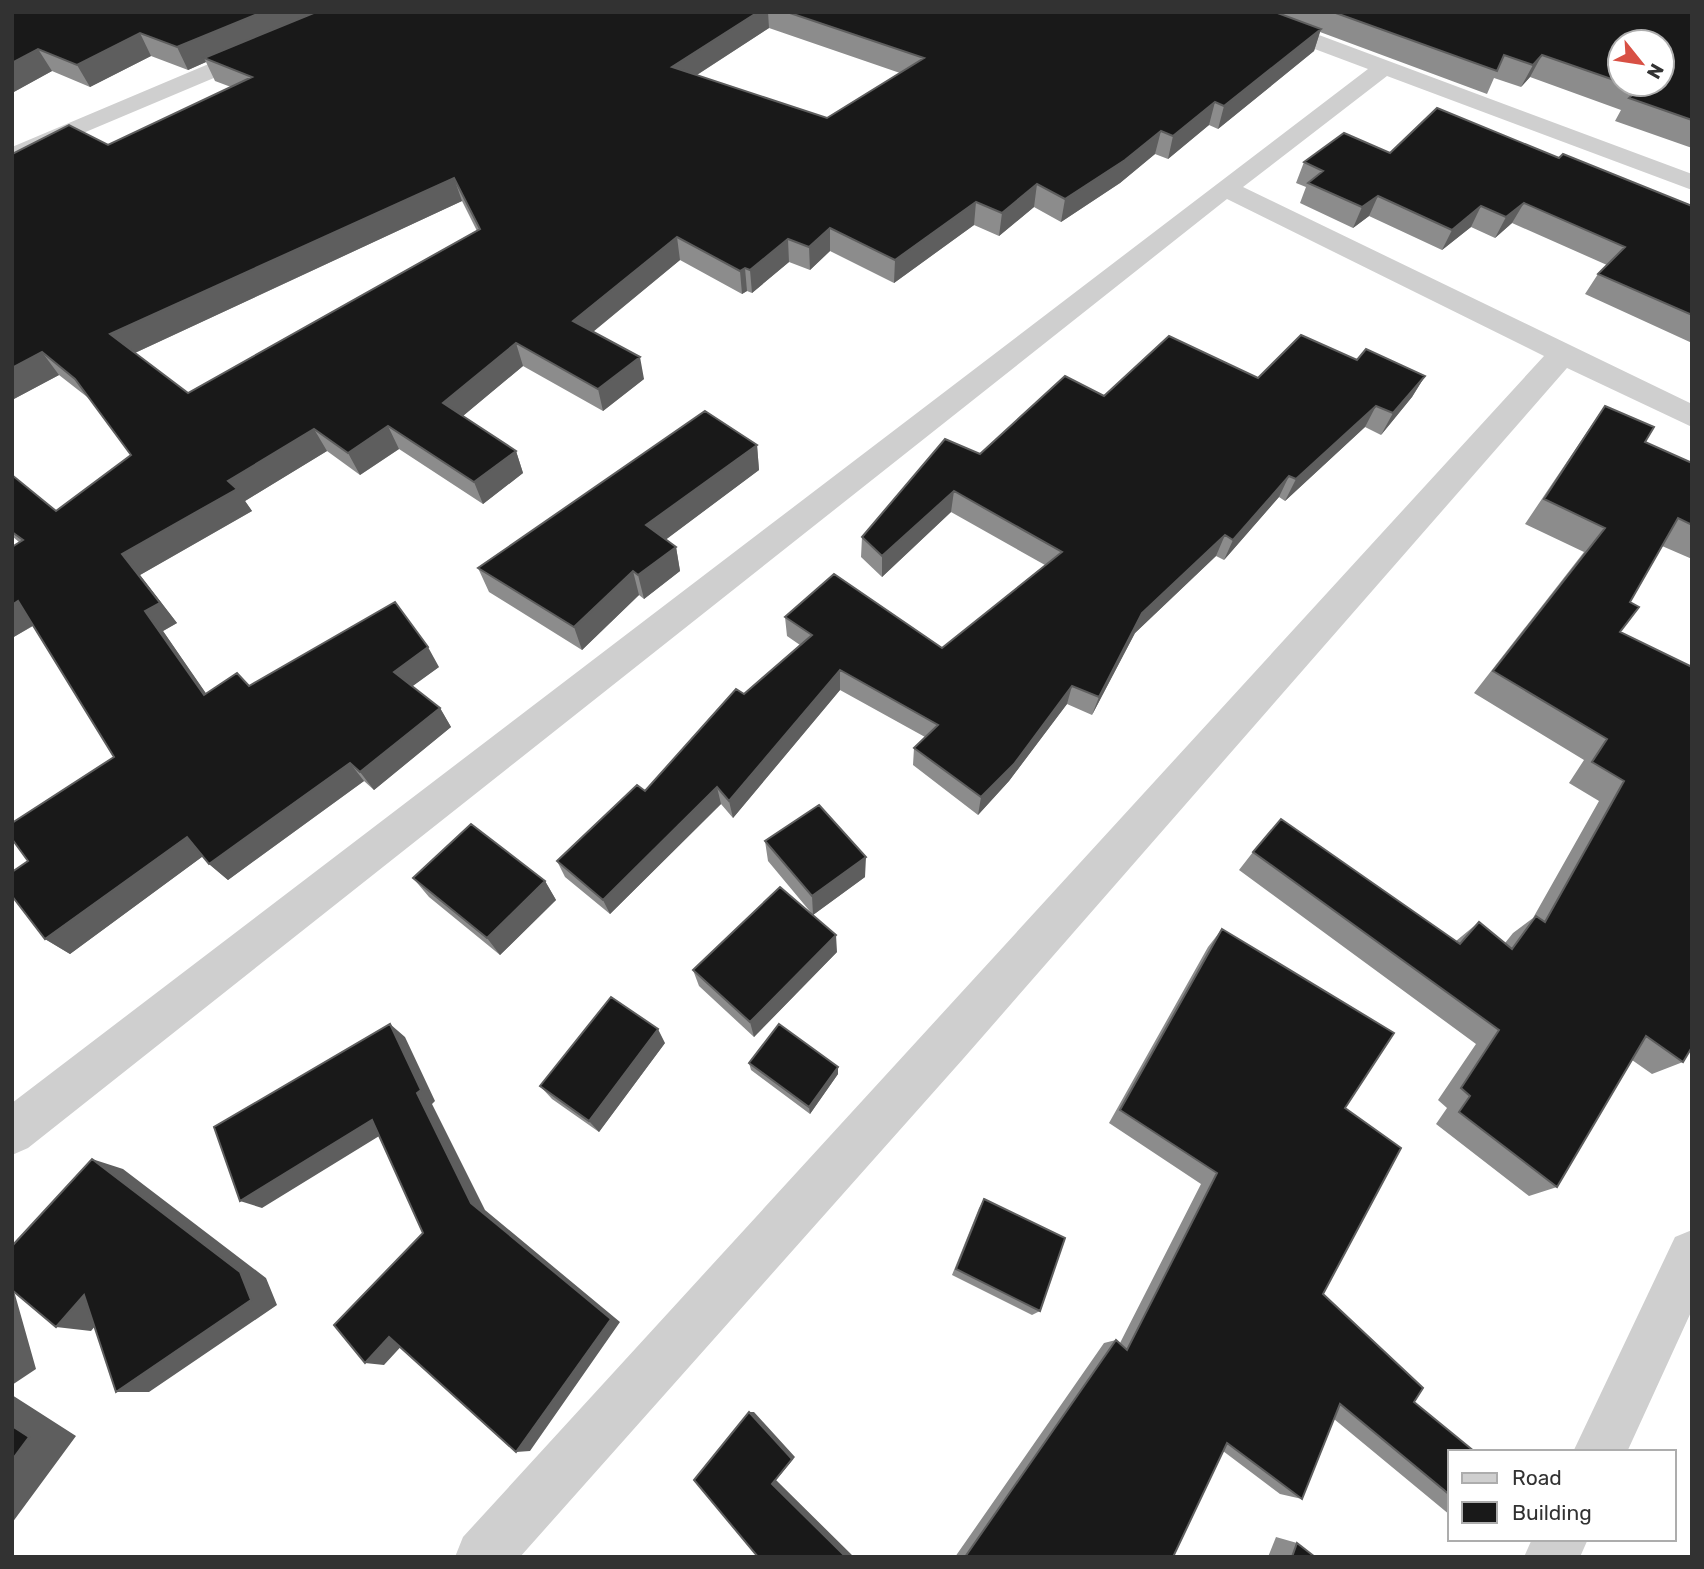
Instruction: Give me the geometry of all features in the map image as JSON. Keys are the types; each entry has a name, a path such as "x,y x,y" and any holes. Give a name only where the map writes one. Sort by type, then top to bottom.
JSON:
{"street":[{"path":"12,156 351,12"},
{"path":"1237,12 1692,183"},
{"path":"12,1132 1225,188 1384,68"},
{"path":"1225,188 1692,417"},
{"path":"482,1557 947,1044 1562,355"},
{"path":"1601,1450 1692,1254"},
{"path":"1552,1557 1559,1541"}],"building":[{"path":"12,12 262,12 177,47 140,33 77,65 38,49 12,63"},
{"path":"316,12 758,12 672,67 827,118 924,58 787,12 1275,12 1321,29 1224,106 1215,102 1173,136 1161,131 1125,160 1065,199 1037,184 1002,213 976,202 895,260 830,228 809,247 788,239 750,270 745,268 740,271 677,237 573,321 640,357 598,389 516,343 443,403 516,451 474,482 388,426 348,453 314,429 228,481 237,489 122,554 160,603 145,611 204,695 237,673 249,686 395,602 428,647 394,672 440,708 360,772 350,763 209,864 187,837 45,939 12,896 12,872 28,861 12,839 12,823 114,757 18,601 12,605 12,547 23,540 12,532 12,475 56,511 131,455 75,379 42,352 12,368 12,154 69,125 108,145 252,77 204,58","holes":["454,178 480,229 188,393 110,334"]},
{"path":"1333,12 1692,12 1692,120 1629,98 1676,98 1676,28 1606,28 1606,77 1542,55 1533,65 1504,55 1497,71"},
{"path":"1437,108 1559,158 1563,154 1692,206 1692,315 1598,274 1625,247 1524,203 1506,217 1481,206 1452,230 1378,196 1362,207 1308,183 1323,171 1304,162 1344,133 1390,153"},
{"path":"1301,335 1357,360 1366,349 1425,376 1393,413 1376,406 1296,479 1289,476 1233,540 1225,535 1142,613 1099,697 1072,686 1014,764 981,797 914,748 938,725 840,670 729,801 717,787 603,900 557,861 637,785 645,791 736,689 744,694 812,635 785,617 834,574 942,648 1062,552 954,491 882,556 862,537 945,439 980,454 1065,376 1104,396 1169,336 1258,378"},
{"path":"1605,406 1654,427 1645,442 1692,463 1692,525 1678,518 1630,602 1639,607 1620,632 1692,667 1692,1047 1683,1062 1646,1036 1557,1187 1459,1112 1470,1096 1461,1088 1499,1030 1253,852 1281,819 1460,944 1479,922 1512,949 1536,916 1545,922 1624,781 1592,762 1607,739 1493,671 1605,528 1544,499"},
{"path":"705,411 757,445 646,525 676,547 638,575 633,571 574,627 478,568"},
{"path":"819,805 866,857 812,896 765,841"},
{"path":"471,824 545,881 487,938 413,878"},
{"path":"780,887 836,935 750,1022 693,970"},
{"path":"1222,929 1394,1033 1345,1108 1401,1148 1323,1294 1423,1388 1414,1402 1473,1450 1448,1450 1448,1493 1340,1404 1302,1499 1227,1443 1173,1557 965,1557 1116,1340 1127,1350 1217,1173 1120,1110"},
{"path":"611,997 658,1029 589,1121 540,1086"},
{"path":"390,1024 421,1090 417,1093 471,1203 611,1319 516,1452 389,1337 365,1363 334,1325 423,1233 372,1120 240,1201 214,1127"},
{"path":"779,1024 838,1067 809,1107 749,1063"},
{"path":"92,1159 240,1272 251,1300 116,1392 84,1295 56,1327 12,1290 12,1246"},
{"path":"984,1199 1065,1238 1040,1311 956,1269"},
{"path":"749,1412 792,1459 772,1484 846,1557 758,1557 694,1480"},
{"path":"12,1426 29,1437 12,1460"},
{"path":"1297,1543 1315,1557 1292,1557"}]}
